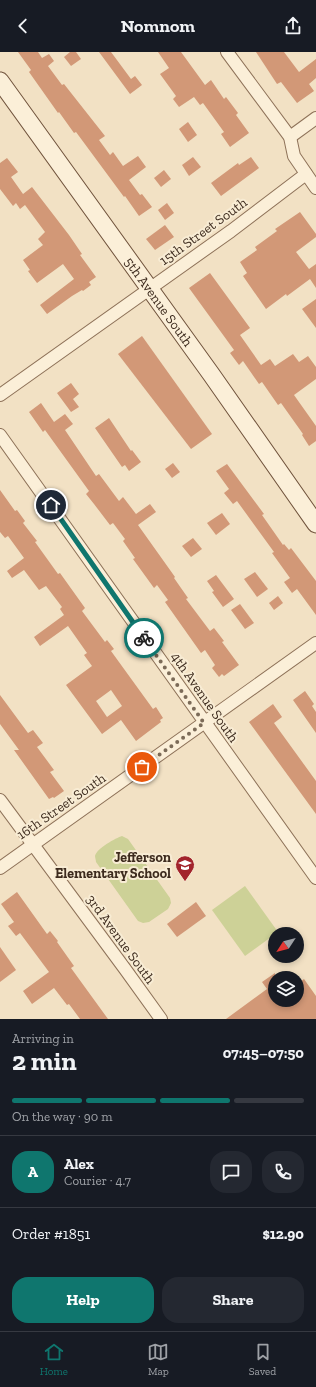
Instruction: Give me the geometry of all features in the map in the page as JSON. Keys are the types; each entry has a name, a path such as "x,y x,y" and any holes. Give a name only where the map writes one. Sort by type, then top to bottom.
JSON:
{"street":[{"path":"227,52 290,137 294,156 316,188"},
{"name":"5th Avenue South","path":"0,81 211,374 316,524"},
{"path":"290,137 316,118"},
{"name":"15th Street South","path":"0,395 230,231 306,174"},
{"name":"4th Avenue South","path":"0,435 316,878"},
{"name":"16th Street South","path":"0,868 316,643"},
{"name":"3rd Avenue South","path":"0,800 126,969 161,1019"}],"green space":[{"path":"122,836 128,839 170,898 171,903 168,909 149,922 143,923 138,921 96,862 95,856 99,850 111,841"},
{"path":"245,886 274,927 268,927 268,939 245,956 212,910"}],"building":[{"path":"18,52 38,52 42,58 49,54 54,61 48,66 105,136 99,140 110,155 113,152 123,166 138,156 146,167 129,180 140,195 142,194 152,207 139,216 76,132 74,133 59,112 58,113 29,72 31,70"},
{"path":"70,52 76,52 81,59 71,66 64,57"},
{"path":"99,52 111,52 131,79 135,76 142,85 130,94"},
{"path":"158,52 181,52 205,85 211,80 224,99 226,97 238,113 236,115 249,133 230,147 221,134 224,132 203,103 200,105 194,97 179,107 173,99 176,96 160,74 169,68"},
{"path":"256,52 284,52 299,72 316,59 316,78 309,84 314,91 297,103 281,82 277,84"},
{"path":"188,122 197,135 188,142 179,129"},
{"path":"193,157 201,167 189,176 182,165"},
{"path":"251,157 259,168 221,196 211,183 238,163 239,165"},
{"path":"7,158 18,172 11,177 23,194 32,187 69,235 82,254 80,255 96,277 89,282 91,285 72,296 47,314 40,305 74,279 63,264 37,283 28,271 30,270 23,260 43,245 38,239 45,232 25,205 20,209 16,203 13,206 0,189 0,163"},
{"path":"164,170 171,179 161,187 154,178"},
{"path":"167,203 174,213 165,220 158,210"},
{"path":"300,212 316,234 316,237 296,252 309,269 316,264 316,288 310,279 266,309 243,276 247,273 240,262 257,250 255,247 277,231 275,229"},
{"path":"165,225 174,237 155,250 146,239"},
{"path":"210,273 250,328 240,335 261,365 270,359 275,366 293,354 299,362 308,356 316,367 316,379 294,395 316,426 316,441 309,446 302,435 303,434 281,403 278,405 262,382 259,384 243,361 239,365 230,353 234,350 189,288"},
{"path":"316,299 316,328 302,309"},
{"path":"142,336 212,434 191,449 118,354"},
{"path":"71,383 79,394 73,399 79,407 71,412 57,393"},
{"path":"41,403 54,422 65,414 73,424 65,430 96,476 99,474 119,501 123,497 136,514 150,504 156,512 138,525 175,577 174,578 188,598 186,599 210,631 214,628 224,641 222,642 239,665 224,676 222,674 219,677 212,668 215,665 205,650 201,653 165,602 168,600 157,585 154,588 133,559 135,558 123,541 125,539 113,523 110,525 86,494 89,491 45,430 43,432 29,412"},
{"path":"109,418 131,451 132,450 141,462 129,471 125,465 122,467 95,428"},
{"path":"173,463 180,472 172,478 165,469"},
{"path":"227,464 264,514 262,515 283,545 284,544 289,550 291,548 316,581 316,615 297,589 292,593 284,582 290,578 272,553 274,552 237,501 233,504 224,493 229,489 216,471"},
{"path":"0,490 15,511 17,510 25,521 23,523 37,541 35,542 58,574 60,573 85,608 82,611 105,642 107,640 114,649 111,651 153,709 156,707 163,718 160,720 161,722 136,741 121,720 102,734 66,685 92,666 84,655 87,653 68,626 40,646 34,637 64,615 60,609 62,607 46,586 39,590 24,570 12,578 7,571 24,558 8,536 5,538 0,532","holes":["111,690 122,706 107,717 96,701"]},
{"path":"222,513 230,524 216,535 207,523"},
{"path":"193,538 202,549 191,557 182,546"},
{"path":"255,572 268,589 257,597 244,579"},
{"path":"216,575 234,599 223,607 212,592 214,591 207,581"},
{"path":"278,596 283,603 274,610 269,603"},
{"path":"240,604 254,623 245,629 231,610"},
{"path":"305,691 314,704 312,706 316,712 316,733 293,700"},
{"path":"0,695 28,733 33,730 43,743 37,747 54,770 50,772 64,791 54,798 49,799 14,750 19,750 0,724"},
{"path":"273,704 282,717 274,723 316,781 316,814 249,722"},
{"path":"17,892 47,934 50,931 58,941 57,942 74,966 71,968 108,1019 80,1019 69,1004 67,1005 54,988 32,1004 23,991 49,972 20,933 16,936 8,926 14,922 1,904"},
{"path":"196,902 206,916 177,937 167,924"},
{"path":"0,947 16,970 0,982"},
{"path":"268,978 268,1007 304,1007 304,979 316,996 316,1019 226,1019 267,989 262,982"}],"way so far":[{"path":"142,767 204,723 144,638"}],"place":[{"name":"Jefferson Elementary School","path":"185,882"}],"route":[{"path":"51,505 144,638"}]}
